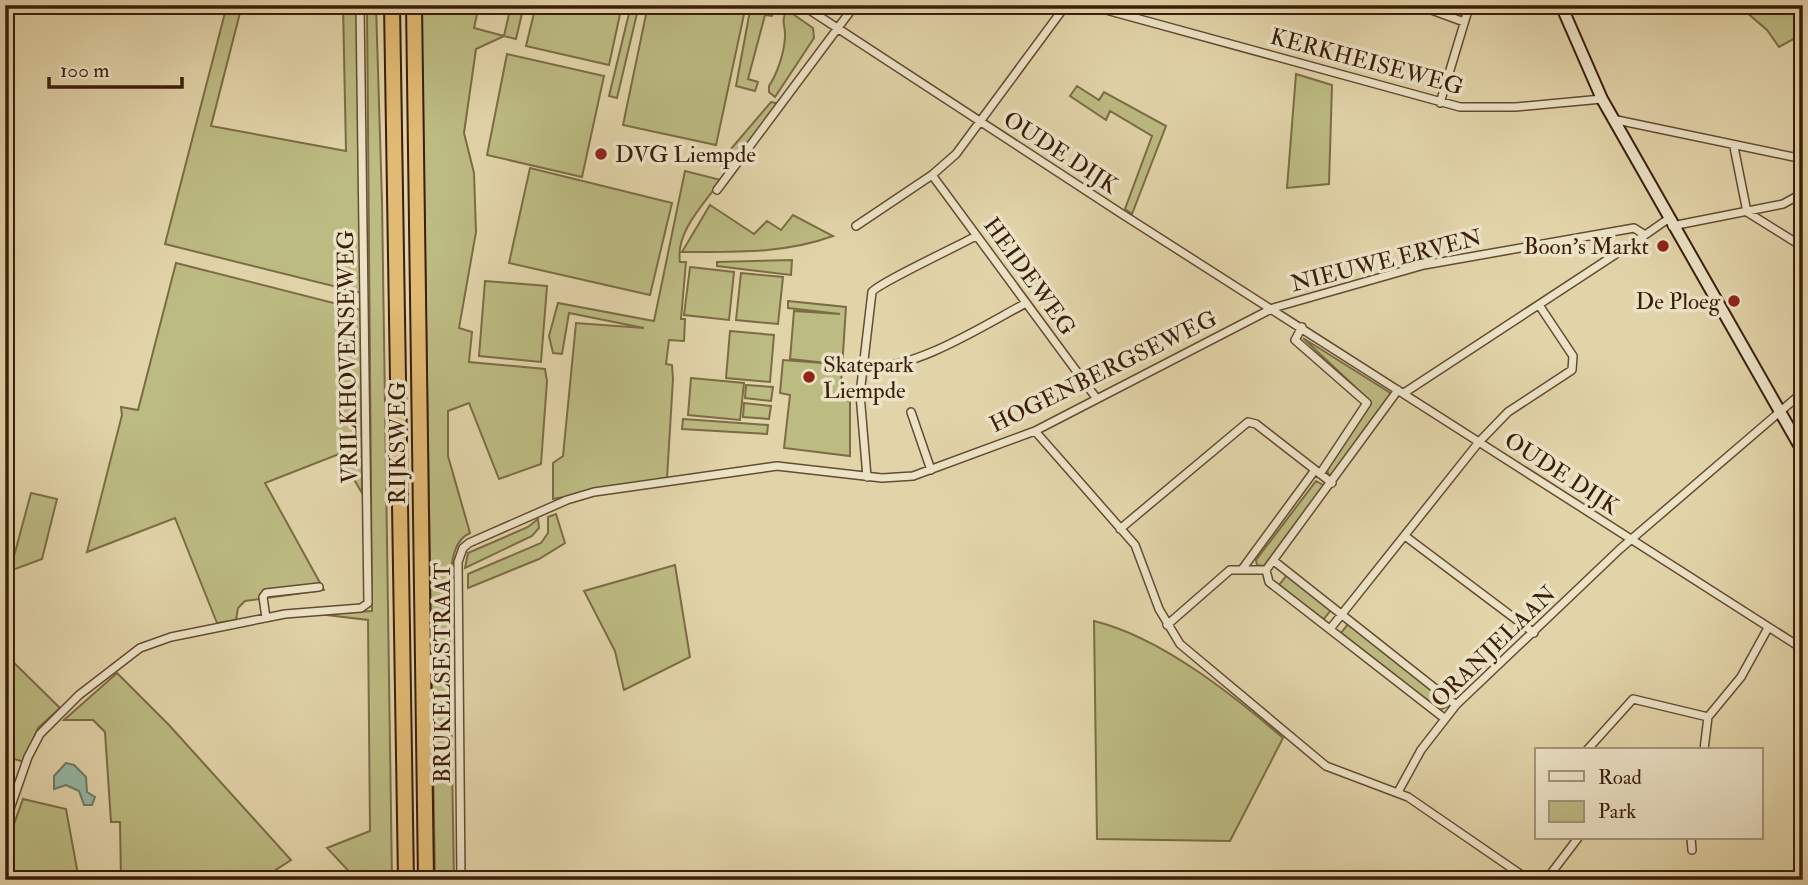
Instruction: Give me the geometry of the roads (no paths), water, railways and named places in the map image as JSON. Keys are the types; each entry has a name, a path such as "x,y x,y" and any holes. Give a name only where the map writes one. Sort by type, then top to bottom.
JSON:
{"highway":[{"name":"RIJKSWEG","path":"392,9 405,880"},
{"name":"RIJKSWEG","path":"414,9 426,880"}],"street":[{"name":"VRILKHOVENSEWEG","path":"5,823 28,757 40,734 102,676 154,641 301,611 361,608 367,605 360,5"},
{"name":"OUDE DIJK","path":"802,5 1631,541 1803,649"},
{"path":"717,190 855,5"},
{"path":"856,226 932,175 956,154 1066,5"},
{"name":"KERKHEISEWEG","path":"1088,5 1440,103 1484,109 1602,99"},
{"path":"1418,5 1464,22"},
{"path":"1561,5 1612,119 1778,413 1803,452"},
{"path":"1440,103 1469,7"},
{"path":"1612,119 1734,147 1803,159"},
{"path":"1734,147 1747,212 1803,247"},
{"name":"HEIDEWEG","path":"932,175 1097,399"},
{"path":"1266,570 1401,392 1645,235 1670,222 1747,212 1783,204 1803,193"},
{"name":"NIEUWE ERVEN","path":"1273,309 1424,265 1633,228 1645,235"},
{"path":"867,477 860,420 872,292 881,283 935,259 976,236"},
{"path":"863,368 879,368 910,359 969,334 1026,303"},
{"path":"1330,629 1479,442 1508,412 1572,370 1573,356 1539,305"},
{"name":"HOGENBERGSEWEG","path":"537,512 594,492 777,466 897,478 931,470 1035,431 1273,309"},
{"path":"1243,568 1318,472 1367,403 1295,340 1302,327"},
{"name":"ORANJELAAN","path":"1398,792 1421,750 1456,705 1631,541 1803,392"},
{"path":"911,412 931,470"},
{"path":"1120,529 1248,422 1256,424 1332,483"},
{"path":"1035,431 1135,545 1167,625 1180,644 1326,766 1398,792 1529,880"},
{"name":"BRUKELSESTRAAT","path":"461,880 458,562 463,548 469,543 537,512"},
{"path":"1405,536 1534,632"},
{"path":"1274,561 1456,705"},
{"path":"1167,625 1230,570 1266,570"},
{"path":"1266,570 1269,582 1444,718"},
{"path":"267,618 263,597 266,593 319,587"},
{"path":"1704,748 1708,717 1741,677 1769,628"},
{"path":"1589,748 1633,699 1708,717"},
{"path":"1546,880 1576,840"},
{"path":"1691,840 1692,850"}],"place":[{"name":"DVG Liempde","path":"601,154"},
{"name":"Boon's Markt","path":"1663,246"},
{"name":"De Ploeg","path":"1734,301"},
{"name":"Skatepark Liempde","path":"809,377"}]}
